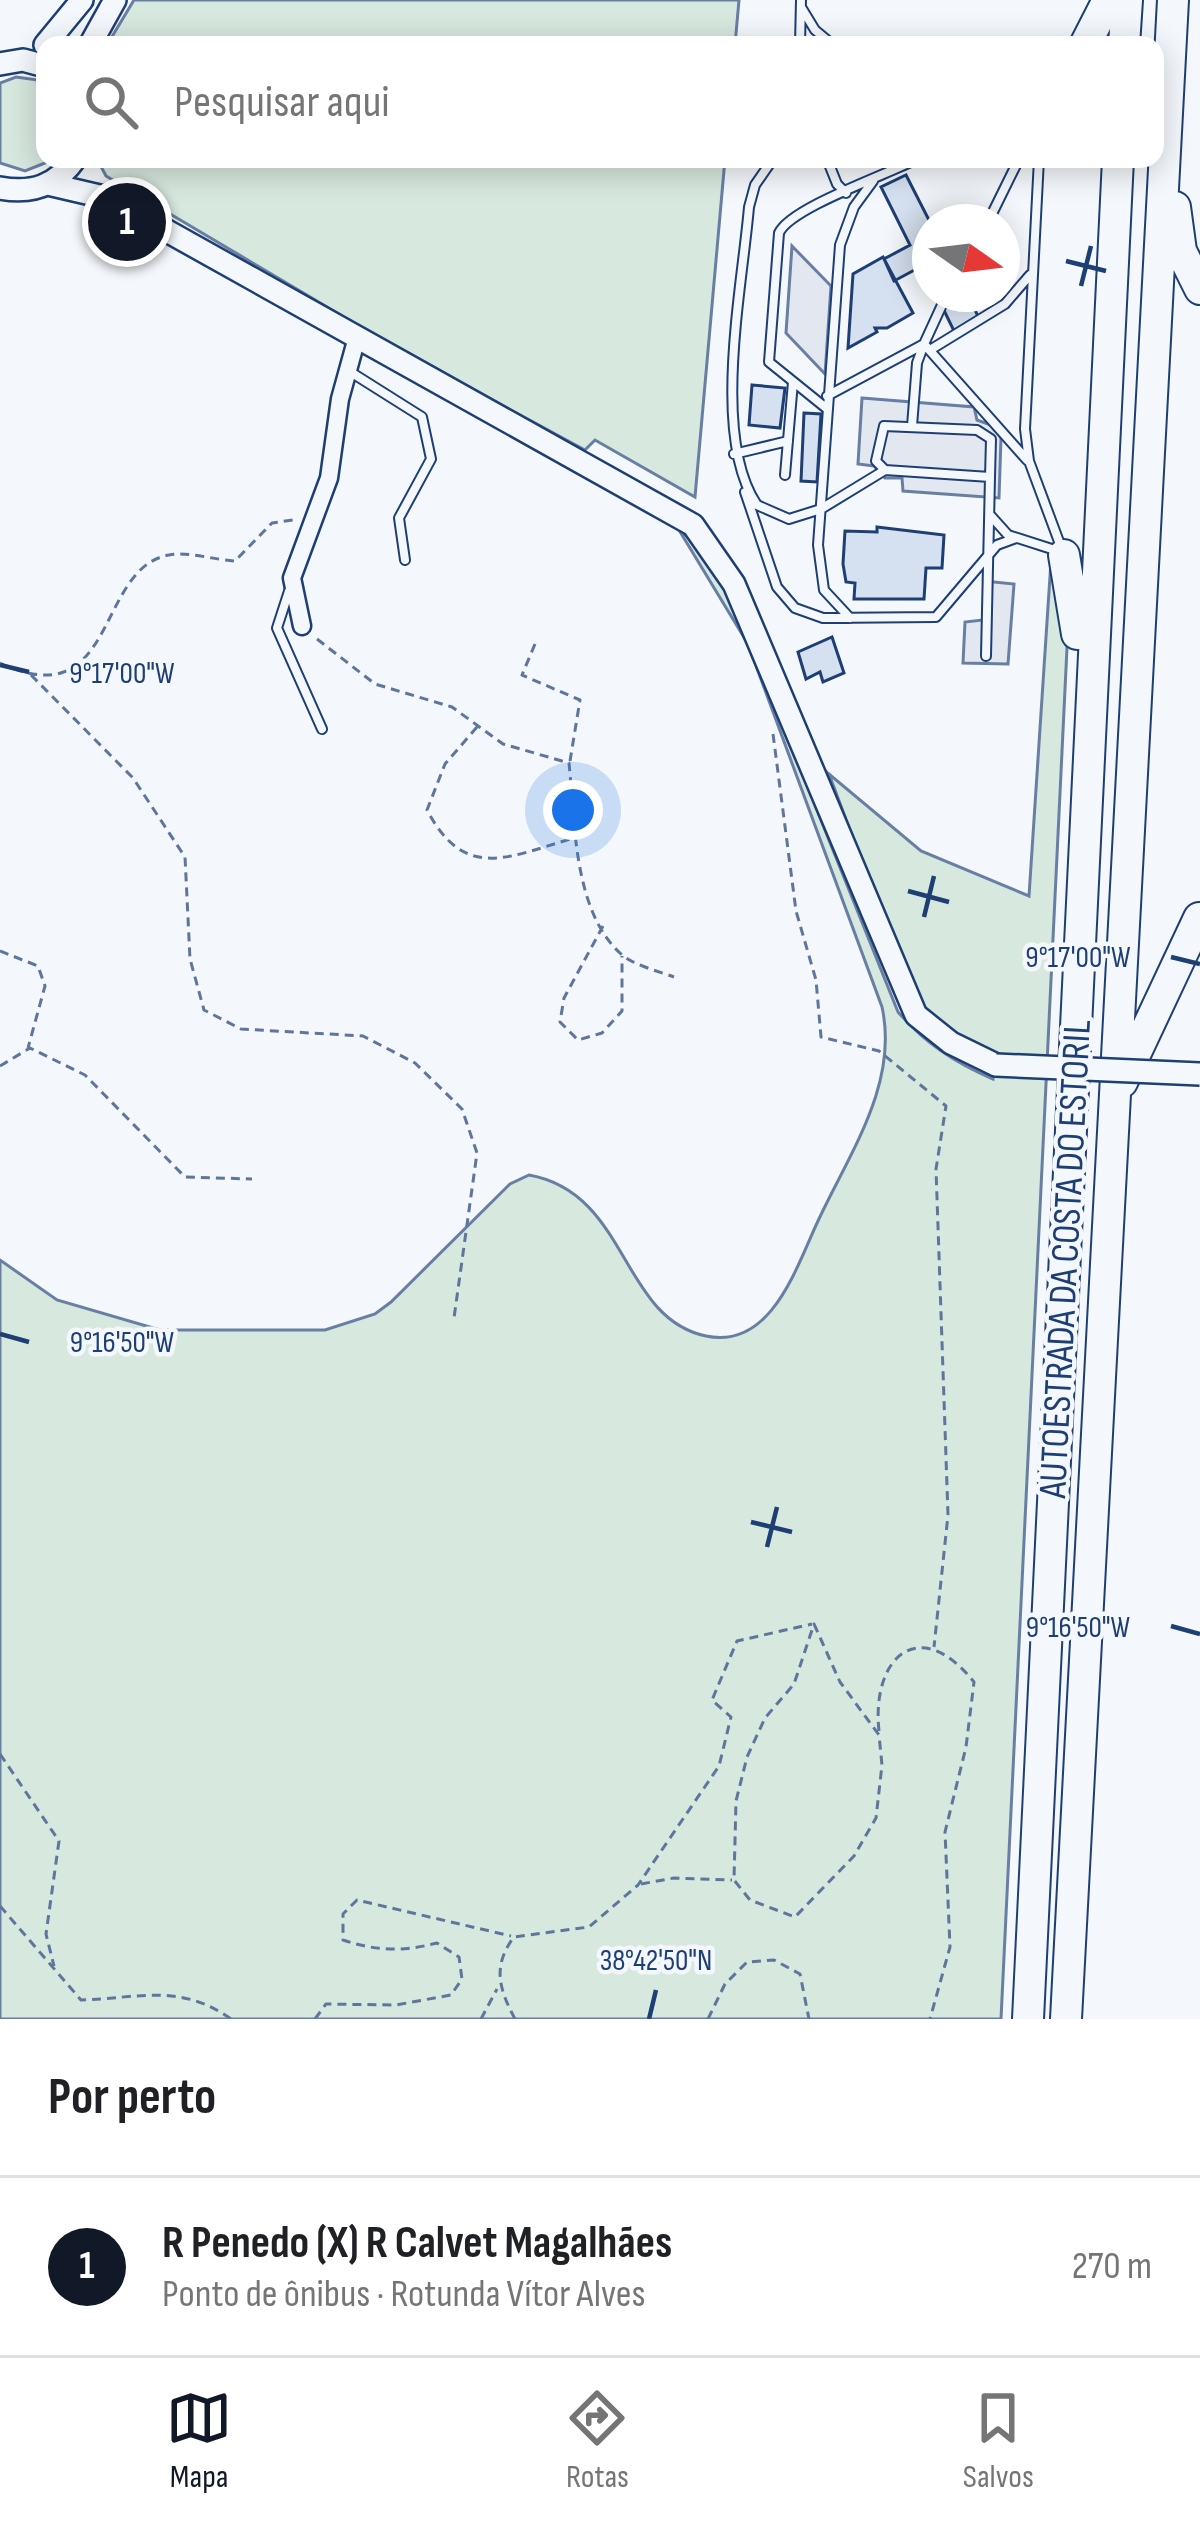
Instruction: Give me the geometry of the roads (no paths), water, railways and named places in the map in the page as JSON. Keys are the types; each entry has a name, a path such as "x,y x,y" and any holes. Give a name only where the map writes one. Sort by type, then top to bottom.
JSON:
{"highway":[{"path":"1089,36 1108,0"},
{"path":"1125,36 1127,0"},
{"name":"AUTOESTRADA DA COSTA DO ESTORIL","path":"1066,2019 1173,0"},
{"path":"1169,93 1179,237 1188,272 1200,289"},
{"name":"AUTOESTRADA DA COSTA DO ESTORIL","path":"1028,2019 1118,168"},
{"path":"1064,555 1074,596 1088,742"},
{"path":"1115,1099 1199,916"}],"street":[{"path":"52,36 82,0"},
{"path":"95,36 115,0"},
{"path":"6,194 48,184 68,168"},
{"path":"84,168 108,198 356,341 621,481 693,526 734,584 916,1015 951,1043 996,1065 1200,1074"},
{"path":"48,184 108,198"},
{"path":"302,626 292,578 329,478 356,341"}],"lane":[{"path":"800,36 801,3"},
{"path":"801,3 822,36"},
{"path":"767,168 755,185 749,207 731,421 734,454 757,505 773,516 796,518 885,470 990,477"},
{"path":"831,168 840,189 848,194"},
{"path":"826,408 769,362 778,233 802,209 848,194 899,168"},
{"path":"997,204 1014,168"},
{"path":"1038,168 1025,418 1031,467 1064,555"},
{"path":"850,618 821,583 820,509 841,238 859,198 873,181"},
{"path":"827,396 1005,304 1031,274"},
{"path":"912,426 917,363 940,312"},
{"path":"927,347 1000,424 1031,467"},
{"path":"348,370 422,417 431,459 399,518 405,560"},
{"path":"785,475 793,382"},
{"path":"885,470 875,461 879,431 887,425 987,434 986,656"},
{"path":"734,454 788,441"},
{"path":"745,486 747,511 785,600 811,616 936,617 1001,542 1016,538"},
{"path":"990,514 1001,531 1064,555"},
{"path":"292,578 278,628 322,730"}],"place":[{"name":"R Penedo (X) R Calvet Magalhães","path":"127,222"}]}
